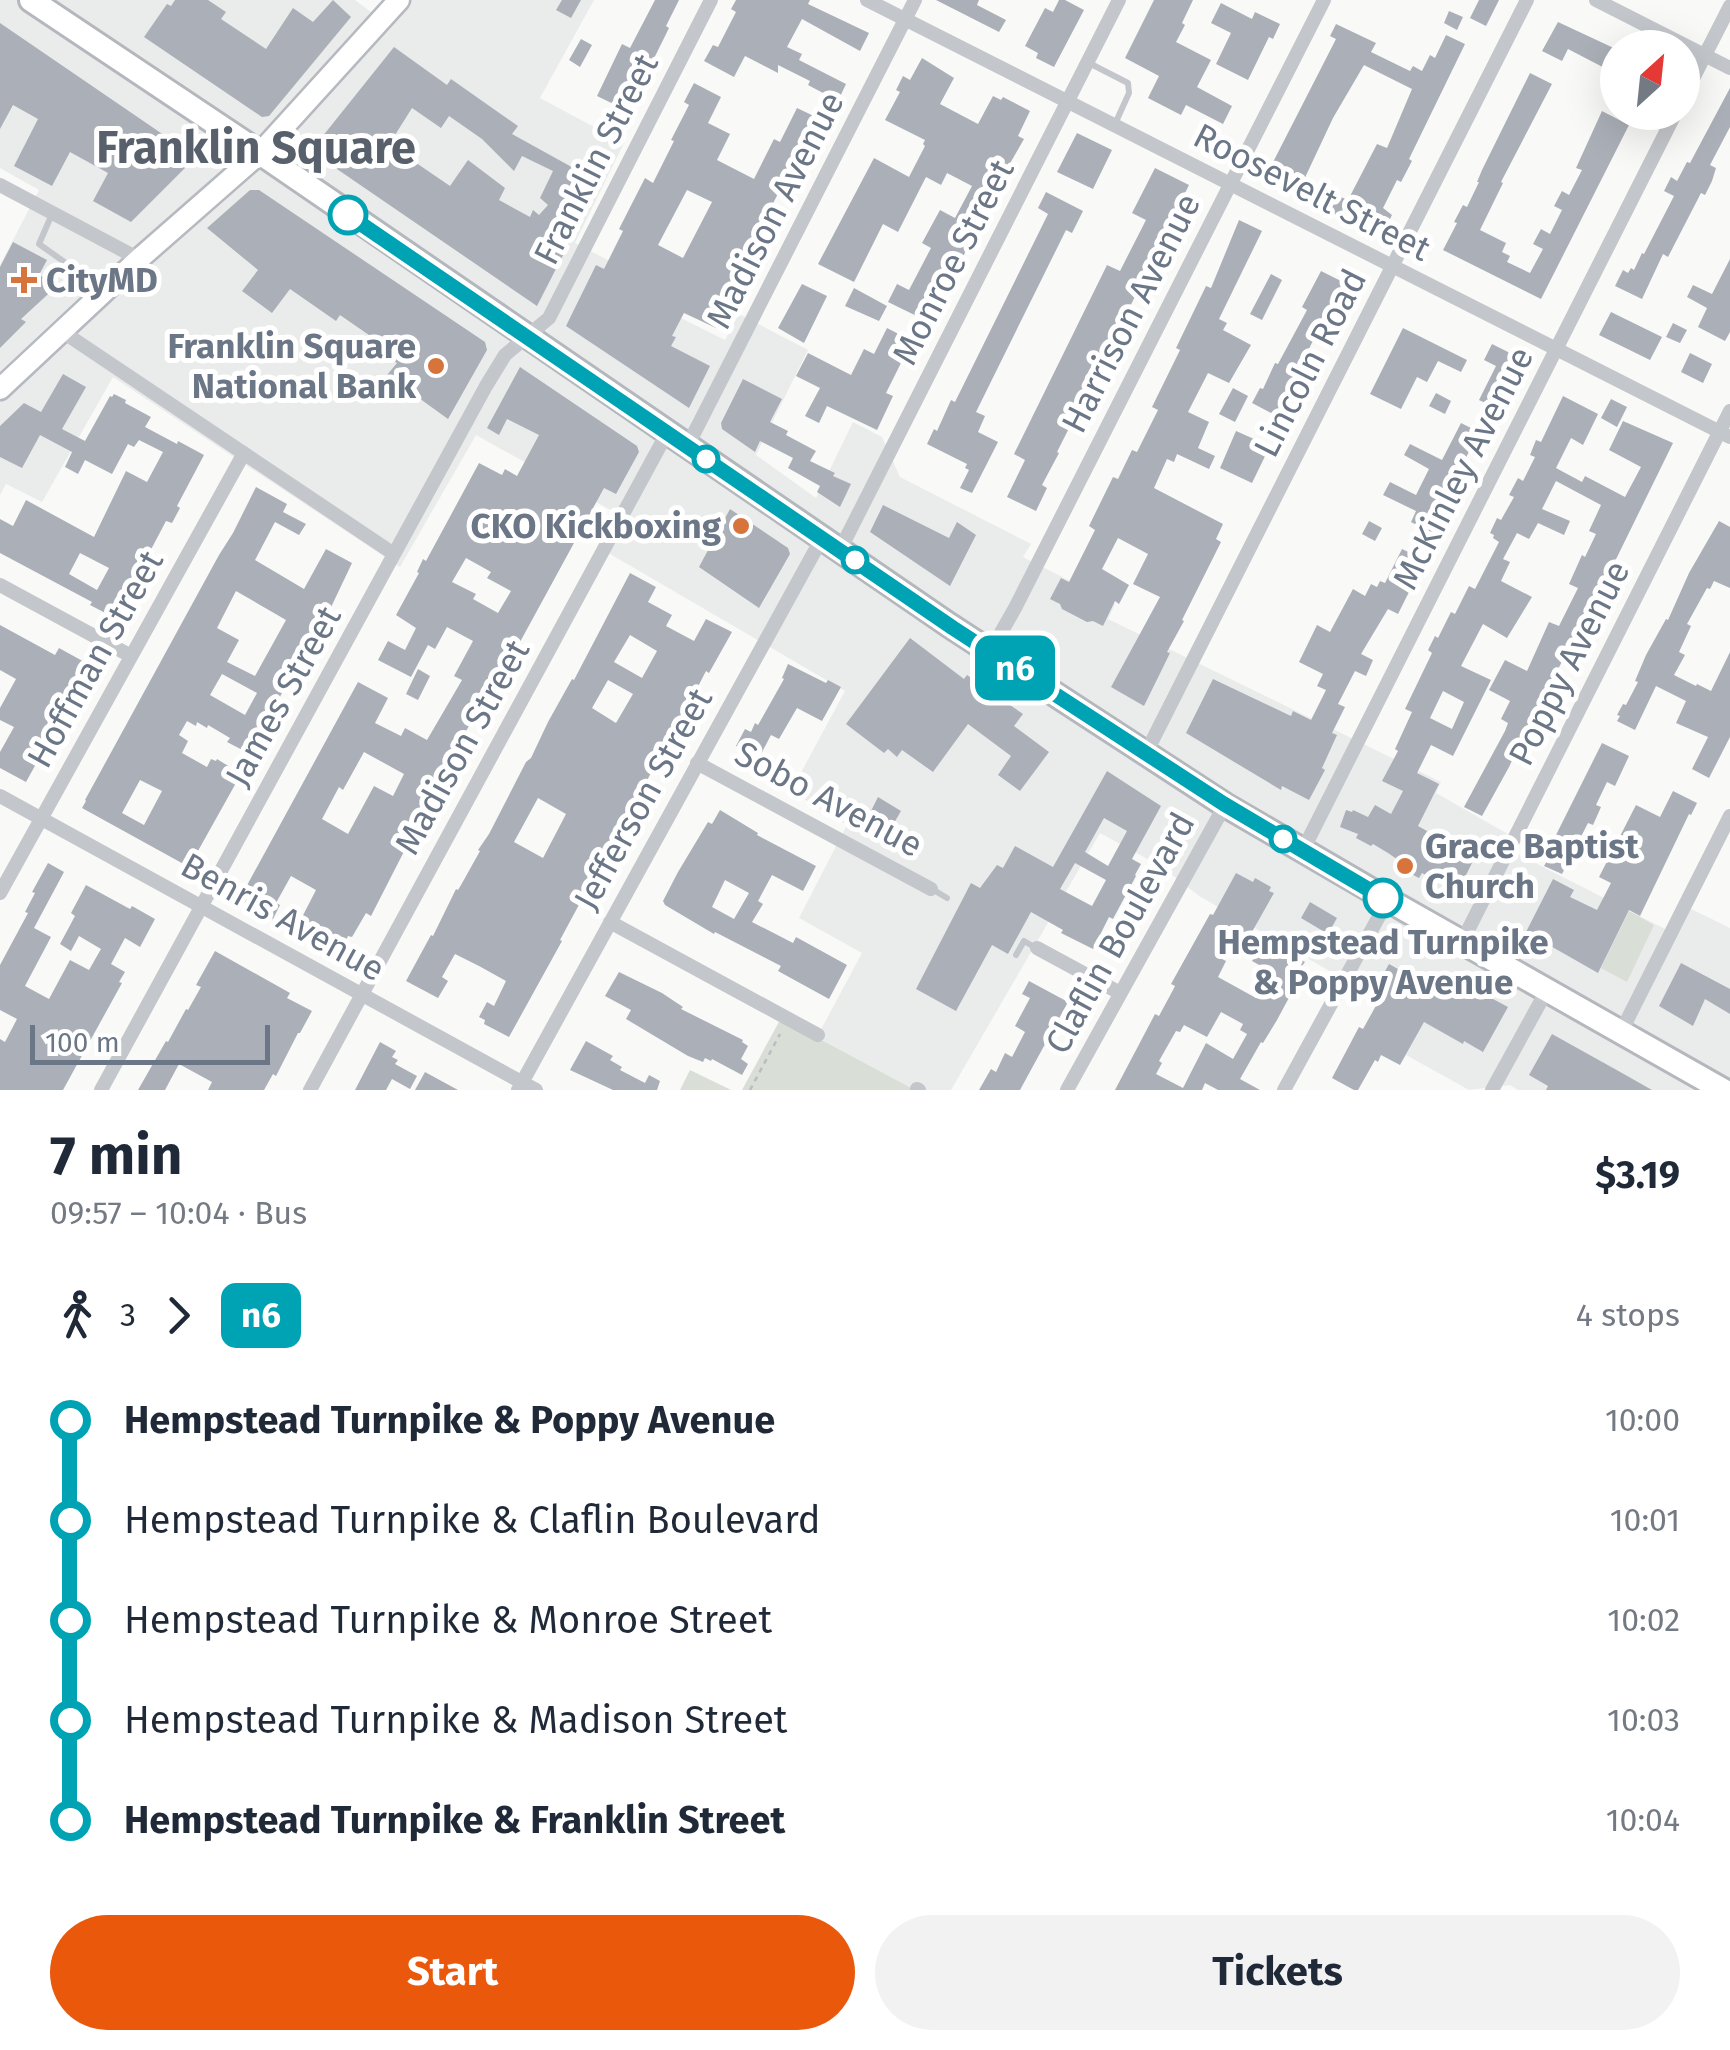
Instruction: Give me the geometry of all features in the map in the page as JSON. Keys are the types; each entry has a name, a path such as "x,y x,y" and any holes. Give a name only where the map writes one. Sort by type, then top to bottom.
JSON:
{"main road":[{"path":"30,0 990,652 1224,804 1710,1087"},
{"path":"0,389 104,290 260,153 390,3"}],"street":[{"name":"Franklin Street","path":"526,337 549,318 711,0"},
{"name":"Roosevelt Street","path":"867,0 1725,434"},
{"name":"Madison Avenue","path":"687,447 914,0"},
{"name":"Monroe Street","path":"831,544 1118,0"},
{"name":"Harrison Avenue","path":"990,652 1016,608 1324,0"},
{"name":"Lincoln Road","path":"1146,752 1527,0"},
{"path":"1596,0 1730,68"},
{"path":"1700,65 1730,6"},
{"name":"McKinley Avenue","path":"1303,850 1667,130"},
{"path":"0,185 139,259"},
{"path":"60,330 394,554"},
{"name":"James Street","path":"101,1090 496,370 526,337"},
{"name":"Poppy Avenue","path":"1462,942 1725,434 1730,411"},
{"name":"Madison Street","path":"310,1090 668,433"},
{"name":"Hoffman Street","path":"0,894 244,453"},
{"name":"Jefferson Street","path":"525,1087 697,762 831,544"},
{"path":"0,585 131,656"},
{"name":"Sobo Avenue","path":"697,762 931,889"},
{"name":"Benris Avenue","path":"0,796 525,1087"},
{"name":"Claflin Boulevard","path":"1068,1090 1224,804"},
{"path":"1621,1032 1730,816"},
{"path":"1284,1090 1388,900"},
{"path":"610,922 818,1035"},
{"path":"1037,948 1120,994"},
{"path":"1492,1090 1547,990"}],"lane":[{"path":"1087,62 1128,83 1129,93 1114,125"},
{"path":"52,213 38,244 104,290"},
{"path":"931,889 947,898"},
{"path":"1016,956 1024,941 1037,948"}],"path":[{"path":"750,1090 788,1019"}],"shaded area":[{"path":"0,0 355,0 371,12 383,0 594,0 540,98 624,143 575,243 650,282 643,299 725,340 739,314 808,350 756,455 816,498 853,422 882,437 900,477 1031,544 1023,557 1115,604 1108,619 1441,782 1436,793 1513,837 1508,849 1669,931 1683,905 1730,928 1730,1090 1518,1090 1510,1085 1469,1090 1406,1055 1422,1024 1199,896 1162,867 1100,833 951,1090 915,1090 817,1037 862,953 799,918 847,825 791,791 845,691 605,551 623,517 476,435 400,567 113,377 42,502 6,484 0,495 0,265 39,190 0,168"},
{"path":"1629,911 1654,925 1627,982 1601,968"},
{"path":"781,1018 915,1090 742,1090"},
{"path":"690,1070 731,1090 680,1090"}],"building":[{"path":"175,0 208,0 226,12 221,19 266,49 293,8 313,22 333,0 351,17 269,116 262,117 144,37 167,4 171,6"},
{"path":"562,0 581,0 571,18 556,10"},
{"path":"655,0 679,0 628,111 597,96 622,44 630,48"},
{"path":"736,0 810,0 808,4 869,33 860,51 802,19 787,47 802,54 799,60 846,84 838,101 778,65 778,73 745,56 734,77 704,61 713,45 718,47 736,12 731,9"},
{"path":"936,0 979,0 977,5 1006,20 999,32"},
{"path":"1059,0 1084,10 1054,67 1036,58 1038,53 1025,46 1045,8 1053,12"},
{"path":"1154,0 1193,0 1176,42 1211,60 1197,87 1232,106 1223,124 1186,105 1181,115 1148,98 1159,76 1125,58"},
{"path":"1479,0 1499,0 1486,26 1470,18"},
{"path":"1221,3 1252,19 1255,12 1280,24 1273,39 1269,37 1248,80 1216,64 1231,33 1211,23"},
{"path":"1449,11 1463,17 1457,30 1444,23"},
{"path":"1558,22 1600,42 1600,66 1568,49 1562,61 1542,51"},
{"path":"0,23 196,157 131,222 93,201 108,173 70,152 52,186 14,166 38,119 13,105 0,129"},
{"path":"1336,24 1376,43 1371,52 1410,71 1413,66 1422,71 1430,55 1435,58 1446,35 1465,44 1409,159 1412,161 1383,208 1392,215 1384,231 1345,210 1341,218 1327,211 1336,195 1348,200 1377,144 1387,148 1412,89 1364,65 1333,118 1302,184 1270,168 1336,39 1330,36"},
{"path":"581,39 592,45 580,67 569,60"},
{"path":"394,47 447,85 451,79 518,126 512,134 588,176 567,217 579,224 537,306 315,154 314,147","holes":["412,108 441,128 449,116 482,139 514,171 522,156 553,171 540,198 548,205 539,215 533,210 530,217 499,200 505,188 468,160 450,186 387,143"]},
{"path":"922,58 954,78 940,104 978,124 993,96 1030,111 1018,136 1024,139 967,238 972,241 935,304 940,306 931,323 888,302 897,284 909,290 931,248 922,243 940,210 955,218 972,186 947,173 941,185 926,177 898,232 883,224 854,282 818,264 874,158 909,177 925,146 925,140 885,120 900,92 896,90 903,76 910,80"},
{"path":"1530,73 1552,84 1480,230 1506,243 1502,252 1510,256 1507,262 1530,273 1543,249 1533,244 1541,229 1550,234 1562,210 1554,206 1562,191 1569,195 1582,170 1576,168 1600,115 1600,130 1626,130 1541,299 1443,250"},
{"path":"694,83 721,97 708,123 730,134 717,160 754,179 774,139 780,142 797,108 818,118 799,157 806,161 798,178 788,174 760,229 767,232 747,279 742,277 716,328 684,313 672,336 676,337 671,346 710,366 689,408 566,326 596,265 604,269 645,178 653,183 689,105 684,102","holes":["687,190 712,202 683,258 658,245"]},
{"path":"1730,88 1730,127 1710,165 1716,168 1705,195 1701,193 1668,257 1663,254 1642,299 1615,286 1623,270 1634,270 1644,254 1674,196 1664,191 1671,177 1677,181 1687,162 1690,163"},
{"path":"1077,133 1112,150 1093,189 1057,172"},
{"path":"1155,168 1189,185 1163,237 1169,240 1161,257 1152,252 1138,280 1142,282 1057,452 1042,485 1047,488 1036,511 1007,497 1025,460 1014,454 1107,265 1120,271 1146,220 1132,213"},
{"path":"250,190 259,190 485,342 487,350 448,419 387,375 397,363 375,348 379,342 340,315 336,321 290,289 272,313 242,291 258,270 207,228"},
{"path":"1046,192 1083,211 1072,233 1066,230 976,412 985,416 978,432 998,442 972,493 960,488 969,470 965,468 967,464 927,444 951,400 955,402 1048,214 1038,208"},
{"path":"1239,220 1262,231 1219,319 1227,323 1223,330 1251,345 1229,383 1208,373 1188,412 1209,422 1198,448 1215,456 1209,469 1177,454 1174,462 1167,459 1154,488 1223,524 1216,539 1221,542 1144,706 1111,687 1160,597 1133,584 1148,554 1118,538 1102,569 1129,585 1119,604 1115,601 1103,626 1087,622 1050,599 1061,578 1069,582 1095,530 1089,526 1113,477 1118,479 1132,450 1137,452 1158,410 1152,407 1180,350 1176,348 1206,286 1211,288"},
{"name":"CityMD","path":"13,242 47,260 39,275 58,285 21,319 26,322 0,348 0,267"},
{"path":"1730,259 1730,332 1725,341 1698,327 1707,308 1687,297 1693,285 1712,294"},
{"path":"1321,271 1345,283 1277,416 1252,403 1307,310 1302,307"},
{"path":"1271,274 1282,280 1262,320 1250,314"},
{"path":"802,284 827,296 804,343 778,328"},
{"path":"854,288 887,306 879,321 845,306"},
{"path":"1611,312 1662,337 1650,360 1599,335"},
{"path":"1673,323 1687,330 1680,343 1666,337"},
{"path":"887,328 918,344 910,361 904,357 886,393 893,396 877,430 827,406 819,423 805,416 820,388 796,376 808,353 851,375 864,349 874,354"},
{"path":"1403,328 1467,360 1461,372 1438,361 1427,382 1417,377 1401,409 1370,394"},
{"path":"1492,344 1522,359 1502,407 1496,408 1479,400 1496,366 1484,360"},
{"path":"1690,353 1712,364 1703,383 1681,372"},
{"path":"520,367 637,446 639,452 616,494 604,488 514,653 462,738 371,916 366,913 342,948 299,923 316,890 291,876 276,903 280,905 273,919 239,900 358,682 388,698 375,723 401,736 405,728 427,740 462,680 454,676 473,641 447,627 435,649 428,645 411,677 378,660 388,641 405,650 416,628 396,615 423,559 426,561 479,463 502,475 505,469 517,476 539,435 507,419 499,435 487,428","holes":["466,558 491,572 487,578 511,591 498,613 473,599 476,594 452,582","364,752 404,774 393,796 374,786 348,834 322,819"]},
{"path":"63,374 86,387 62,429 85,441 114,394 151,417 145,427 204,455 172,523 166,521 115,618 0,553 0,519 13,526 26,500 94,537 126,471 147,482 163,452 139,440 134,447 128,444 112,474 85,460 78,474 65,467 72,452 40,435 22,468 0,457 0,426 24,403 41,412","holes":["80,553 109,568 97,590 69,574"]},
{"path":"743,379 782,399 770,422 816,451 810,461 851,484 840,507 817,492 820,486 788,468 793,458 760,441 755,452 722,429 721,423"},
{"path":"1233,388 1248,396 1235,422 1219,414"},
{"path":"1436,393 1451,401 1445,414 1429,406"},
{"path":"1563,396 1598,414 1583,445 1571,438 1556,468 1582,482 1585,476 1625,497 1641,467 1609,450 1623,421 1673,443 1482,816 1464,807 1505,731 1508,723 1501,719 1510,701 1489,690 1505,660 1527,671 1549,622 1559,626 1578,588 1569,584 1596,534 1589,531 1601,505 1556,481 1542,509 1570,521 1564,535 1538,523 1529,539 1517,533 1503,559 1510,562 1501,581 1532,597 1507,638 1483,624 1461,666 1491,680 1453,756 1431,745 1417,773 1439,784 1418,826 1427,831 1425,836 1441,845 1447,835 1477,853 1459,889 1454,891 1422,873 1419,878 1398,867 1401,862 1388,853 1340,827 1346,810 1368,817 1375,805 1391,814 1403,791 1382,781 1412,712 1405,709 1432,653 1428,650 1451,612 1455,614 1469,586 1475,589 1499,542 1490,533 1514,497 1509,495 1518,478 1523,481 1535,457 1530,455 1536,440 1541,442","holes":["1443,691 1464,702 1452,729 1430,718"]},
{"path":"1611,399 1627,407 1617,427 1601,418"},
{"path":"1461,423 1479,432 1456,477 1465,481 1437,535 1411,522 1416,511 1383,495 1390,482 1416,495 1429,469 1404,455 1410,444 1442,460"},
{"path":"1236,431 1270,446 1252,483 1220,468"},
{"path":"256,487 287,504 283,512 306,524 299,535 275,522 255,560 304,589 326,549 352,563 324,622 250,754 227,742 230,738 197,722 196,726 187,721 179,735 188,741 182,753 207,767 211,759 217,759 241,774 189,867 82,808","holes":["236,591 286,620 255,676 227,662 239,640 217,628","222,674 257,693 245,715 210,695","140,780 162,791 144,825 122,813"]},
{"path":"883,505 949,538 957,522 976,535 950,586 870,532"},
{"path":"730,509 788,548 790,554 759,608 699,567"},
{"path":"1369,521 1382,528 1375,541 1362,534"},
{"path":"1719,521 1730,527 1730,588 1714,581 1707,588 1687,624 1691,626 1679,652 1685,655 1674,675 1711,691 1730,652 1730,737 1709,778 1692,769 1708,737 1676,723 1686,701 1656,686 1635,730 1617,721 1617,715 1626,705 1646,655"},
{"path":"1402,549 1425,560 1398,614 1388,609 1361,654 1373,660 1366,676 1355,671 1338,704 1345,707 1332,733 1337,735 1309,800 1282,786 1281,790 1186,733 1213,679 1291,716 1293,711 1311,720 1326,690 1317,686 1323,674 1299,662 1317,625 1330,632 1353,589 1365,596 1371,584 1377,587 1380,581 1385,583"},
{"path":"630,573 656,587 648,602 672,615 666,626 694,641 706,619 732,632 709,673 706,671 689,710 679,728 676,726 509,1037 484,1024 485,1020 479,1017 487,1002 494,1006 506,981 479,966 455,954 442,977 448,981 438,998 406,981","holes":["630,635 657,651 642,678 614,662","608,680 633,694 616,723 592,708","538,798 566,814 543,858 514,842"]},
{"path":"0,625 55,655 59,648 88,664 26,782 0,768 0,752 14,727 0,720 0,708 16,679 0,670"},
{"path":"910,638 964,679 967,675 1023,714 1014,726 1049,752 1020,791 998,775 1011,756 968,724 933,772 902,750 897,757 888,749 884,753 846,724"},
{"path":"788,664 841,687 822,721 797,708 779,739 771,735 759,758 736,746 745,729 751,732 755,723 758,725 784,679"},
{"path":"418,669 430,676 418,700 406,694"},
{"path":"1602,743 1629,756 1615,786 1607,782 1596,805 1601,807 1593,825 1588,823 1562,874 1544,866 1544,859"},
{"path":"1107,771 1161,806 1132,859 1141,864 1136,876 1093,949 1031,912 1008,954 992,945 956,1011 916,989 971,883 980,888 997,865 1003,868 1015,846 1053,867","holes":["1104,818 1127,831 1108,866 1085,852","1075,863 1106,880 1092,906 1060,889"]},
{"path":"1673,791 1697,803 1640,916 1629,910 1598,973 1526,932 1553,879 1574,890 1570,897 1597,910 1611,883 1599,877 1636,805 1660,817"},
{"path":"878,797 901,811 890,830 868,817"},
{"path":"720,810 816,866 803,891 772,875 758,901 763,904 752,922 793,943 796,937 847,965 829,999 778,971 781,966 665,905 663,901 678,872 708,822 712,824","holes":["725,880 749,893 734,919 712,907"]},
{"path":"48,863 64,872 34,928 51,937 25,986 49,999 70,960 89,970 101,949 79,936 71,951 60,944 86,885 155,919 140,947 125,938 111,964 125,972 119,982 122,983 63,1090 0,1090 0,1039 5,1042 17,1019 0,1010 0,965 28,913 25,912 35,893 32,892"},
{"path":"1236,873 1271,887 1269,891 1274,893 1248,939 1232,931 1218,957 1226,961 1218,977 1256,998 1270,971 1252,961 1264,940 1305,962 1277,1020 1240,1079 1260,1090 1218,1090 1205,1083 1202,1090 1115,1090 1155,1014 1159,1016 1175,986 1171,984 1210,914 1213,915","holes":["1221,1012 1243,1024 1240,1030 1247,1034 1233,1059 1206,1043 1183,1088 1156,1074 1176,1031 1180,1032 1184,1025 1207,1037"]},
{"path":"1310,902 1337,918 1328,934 1301,918"},
{"path":"215,951 290,993 287,998 312,1011 300,1033 264,1090 208,1090 212,1082 179,1064 165,1090 138,1090 201,987 196,985"},
{"path":"1681,963 1730,989 1730,1014 1705,999 1693,1026 1659,1006"},
{"path":"1389,964 1441,993 1450,976 1508,1007 1483,1052 1424,1022 1400,1065 1381,1055 1358,1090 1354,1090 1332,1078 1359,1027 1363,1029 1383,993 1375,989"},
{"path":"619,972 743,1040 748,1046 741,1059 748,1064 742,1075 712,1059 705,1058 703,1062 688,1056 626,1019 631,1010 605,996"},
{"path":"1029,981 1068,1002 1020,1090 979,1090 991,1069 996,1072 1005,1053 1012,1057 1025,1032 1015,1026 1030,998 1022,994"},
{"path":"1552,1034 1652,1090 1546,1090 1548,1086 1529,1075"},
{"path":"586,1041 613,1056 610,1060 622,1067 620,1070 645,1083 649,1075 660,1081 657,1090 613,1090 570,1070"},
{"path":"380,1042 396,1051 392,1057 398,1060 395,1064 417,1076 410,1089 392,1079 386,1090 355,1090"},
{"path":"425,1072 458,1090 415,1090"}],"bus line":[{"name":"n6","path":"348,215 953,628 1224,804 1383,898"}],"place":[{"name":"CityMD","path":"24,280"},
{"name":"Franklin Square National Bank","path":"436,366"},
{"name":"CKO Kickboxing","path":"741,526"},
{"name":"Grace Baptist Church","path":"1405,866"},
{"name":"Hempstead Turnpike & Poppy Avenue","path":"1383,898"}],"district":[{"name":"Franklin Square","path":"256,148"}]}
